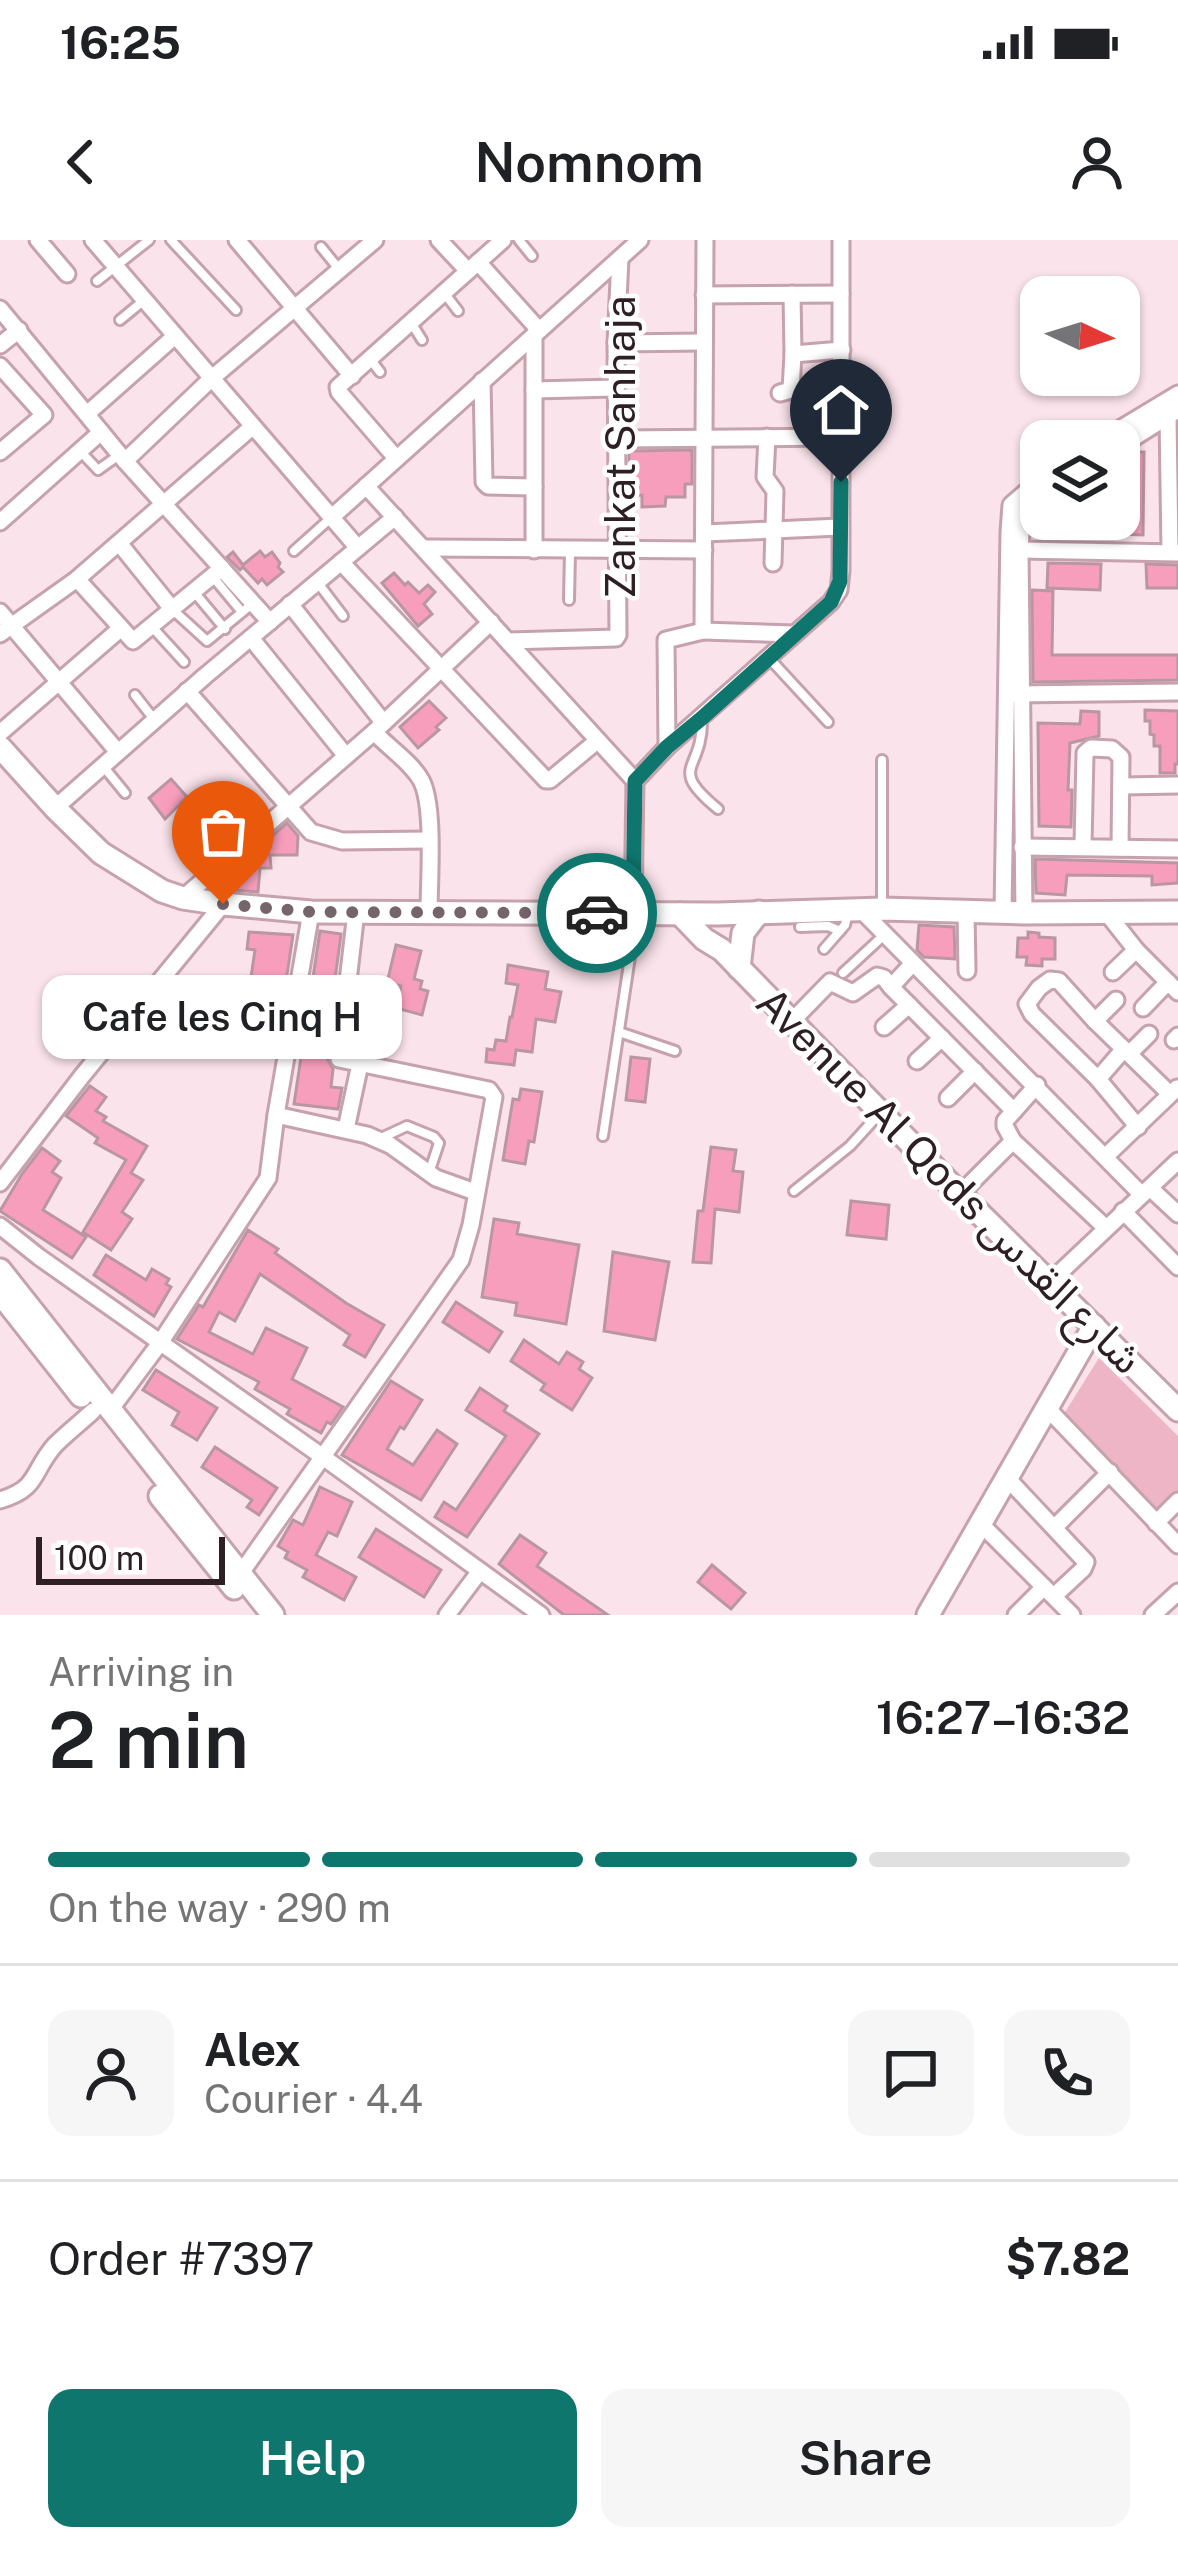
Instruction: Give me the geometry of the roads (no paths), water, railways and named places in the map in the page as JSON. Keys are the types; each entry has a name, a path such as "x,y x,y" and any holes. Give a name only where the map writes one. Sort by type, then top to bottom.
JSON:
{"street":[{"path":"38,240 67,274"},
{"path":"93,240 358,548"},
{"path":"237,240 295,308 345,382"},
{"path":"123,457 375,240"},
{"path":"439,240 473,266 536,333 534,550"},
{"path":"396,458 339,392 345,382 375,366 411,323 503,240"},
{"path":"333,516 640,240"},
{"path":"703,631 704,240"},
{"path":"635,781 831,602 838,590 842,240"},
{"name":"Zankat Sanhaja","path":"508,641 618,635 620,258"},
{"path":"780,393 792,388 792,294"},
{"path":"704,295 842,294"},
{"path":"0,309 248,608 270,622"},
{"path":"0,345 19,330"},
{"path":"88,413 175,336"},
{"path":"616,343 703,342"},
{"path":"794,354 842,350"},
{"path":"0,366 44,415 0,452"},
{"path":"482,382 484,482 534,487"},
{"path":"534,390 616,388"},
{"path":"1135,420 1178,394"},
{"path":"1140,434 1174,414"},
{"path":"1020,550 1174,553 1174,414"},
{"path":"6,630 76,579 252,427"},
{"path":"0,523 101,432"},
{"path":"619,439 841,436"},
{"path":"767,437 765,477 776,491 773,563"},
{"path":"366,486 635,781 641,913"},
{"path":"1013,913 1022,847 1009,532 1020,504"},
{"path":"1013,913 1017,508"},
{"path":"55,808 395,517"},
{"path":"423,548 619,549 840,527"},
{"path":"119,543 172,610"},
{"path":"341,562 547,780 597,741"},
{"path":"0,733 60,681 126,635 152,627 217,572"},
{"path":"76,579 126,635"},
{"path":"290,604 378,728 420,777 428,812 430,912"},
{"path":"0,611 6,630 60,681 117,751"},
{"path":"183,898 491,622"},
{"path":"667,747 666,640 703,631 794,634"},
{"path":"251,638 346,756"},
{"path":"187,691 310,832 342,841 428,840"},
{"path":"1014,694 1178,692"},
{"path":"0,747 101,853 162,891 223,904 311,912 1178,912"},
{"path":"1083,846 1086,749 1117,750 1121,757 1120,848"},
{"path":"1121,786 1178,785"},
{"path":"1022,847 1178,849"},
{"path":"0,1183 223,904"},
{"path":"966,911 967,970"},
{"path":"0,1501 32,1484 52,1448 101,1410 160,1343 268,1178 311,912"},
{"path":"241,1573 461,1260 494,1097 492,1091 340,1060 356,912"},
{"path":"739,968 743,933 759,912"},
{"path":"1106,912 1173,987 1143,1008"},
{"path":"641,913 713,944"},
{"name":"Avenue Al Qods شارع القدس","path":"690,914 713,944 1178,1410"},
{"path":"858,915 885,935 1106,1156 1178,1214"},
{"path":"1113,972 1136,950"},
{"path":"891,987 913,963"},
{"path":"792,1021 830,982 853,993 878,976 1013,1111"},
{"path":"1106,1156 1138,1127 1176,1089 1127,1052 1056,979 1050,980 1027,1004 1138,1127"},
{"path":"1095,1022 1116,1000"},
{"path":"884,1027 908,1005"},
{"path":"1098,1079 1149,1034"},
{"path":"916,1061 942,1038"},
{"path":"346,1129 360,1064"},
{"path":"948,1098 975,1071"},
{"path":"1036,1085 1004,1124 1013,1141 1106,1228"},
{"path":"276,1115 378,1139 428,1173 475,1192"},
{"path":"960,1194 1013,1141"},
{"path":"1051,1281 1178,1161"},
{"path":"1123,1211 1178,1267"},
{"path":"0,1226 541,1615"},
{"path":"0,1270 255,1615"},
{"path":"0,1293 274,1615"},
{"path":"934,1613 980,1523 1094,1326"},
{"path":"1048,1409 1178,1545"},
{"path":"1054,1527 1110,1472"},
{"path":"1007,1478 1086,1564 1020,1614"},
{"path":"1156,1523 1178,1502"},
{"path":"980,1523 1072,1615"},
{"path":"447,1615 480,1570"},
{"path":"1153,1615 1178,1592"}],"lane":[{"path":"97,281 148,240"},
{"path":"171,240 236,310"},
{"path":"519,240 532,256"},
{"path":"321,248 340,270"},
{"path":"444,293 458,311"},
{"path":"120,320 144,300"},
{"path":"411,323 422,340"},
{"path":"81,451 98,470 123,457"},
{"path":"294,551 333,516"},
{"path":"569,600 570,549"},
{"path":"317,582 343,616"},
{"path":"194,591 225,628"},
{"path":"172,610 205,641 248,608"},
{"path":"152,627 184,662"},
{"path":"769,658 828,722"},
{"path":"135,695 154,719"},
{"path":"702,718 702,739 688,777 718,809"},
{"path":"824,949 858,915 882,760"},
{"path":"102,764 125,793"},
{"path":"603,1136 641,913"},
{"path":"596,914 630,957"},
{"path":"800,927 828,926 858,915"},
{"path":"843,974 885,935"},
{"path":"619,1032 675,1051"},
{"path":"794,1192 850,1146 881,1112"},
{"path":"378,1139 407,1126 434,1137 439,1143 428,1173"}],"place":[{"name":"Cafe les Cinq H","path":"223,904"}]}
